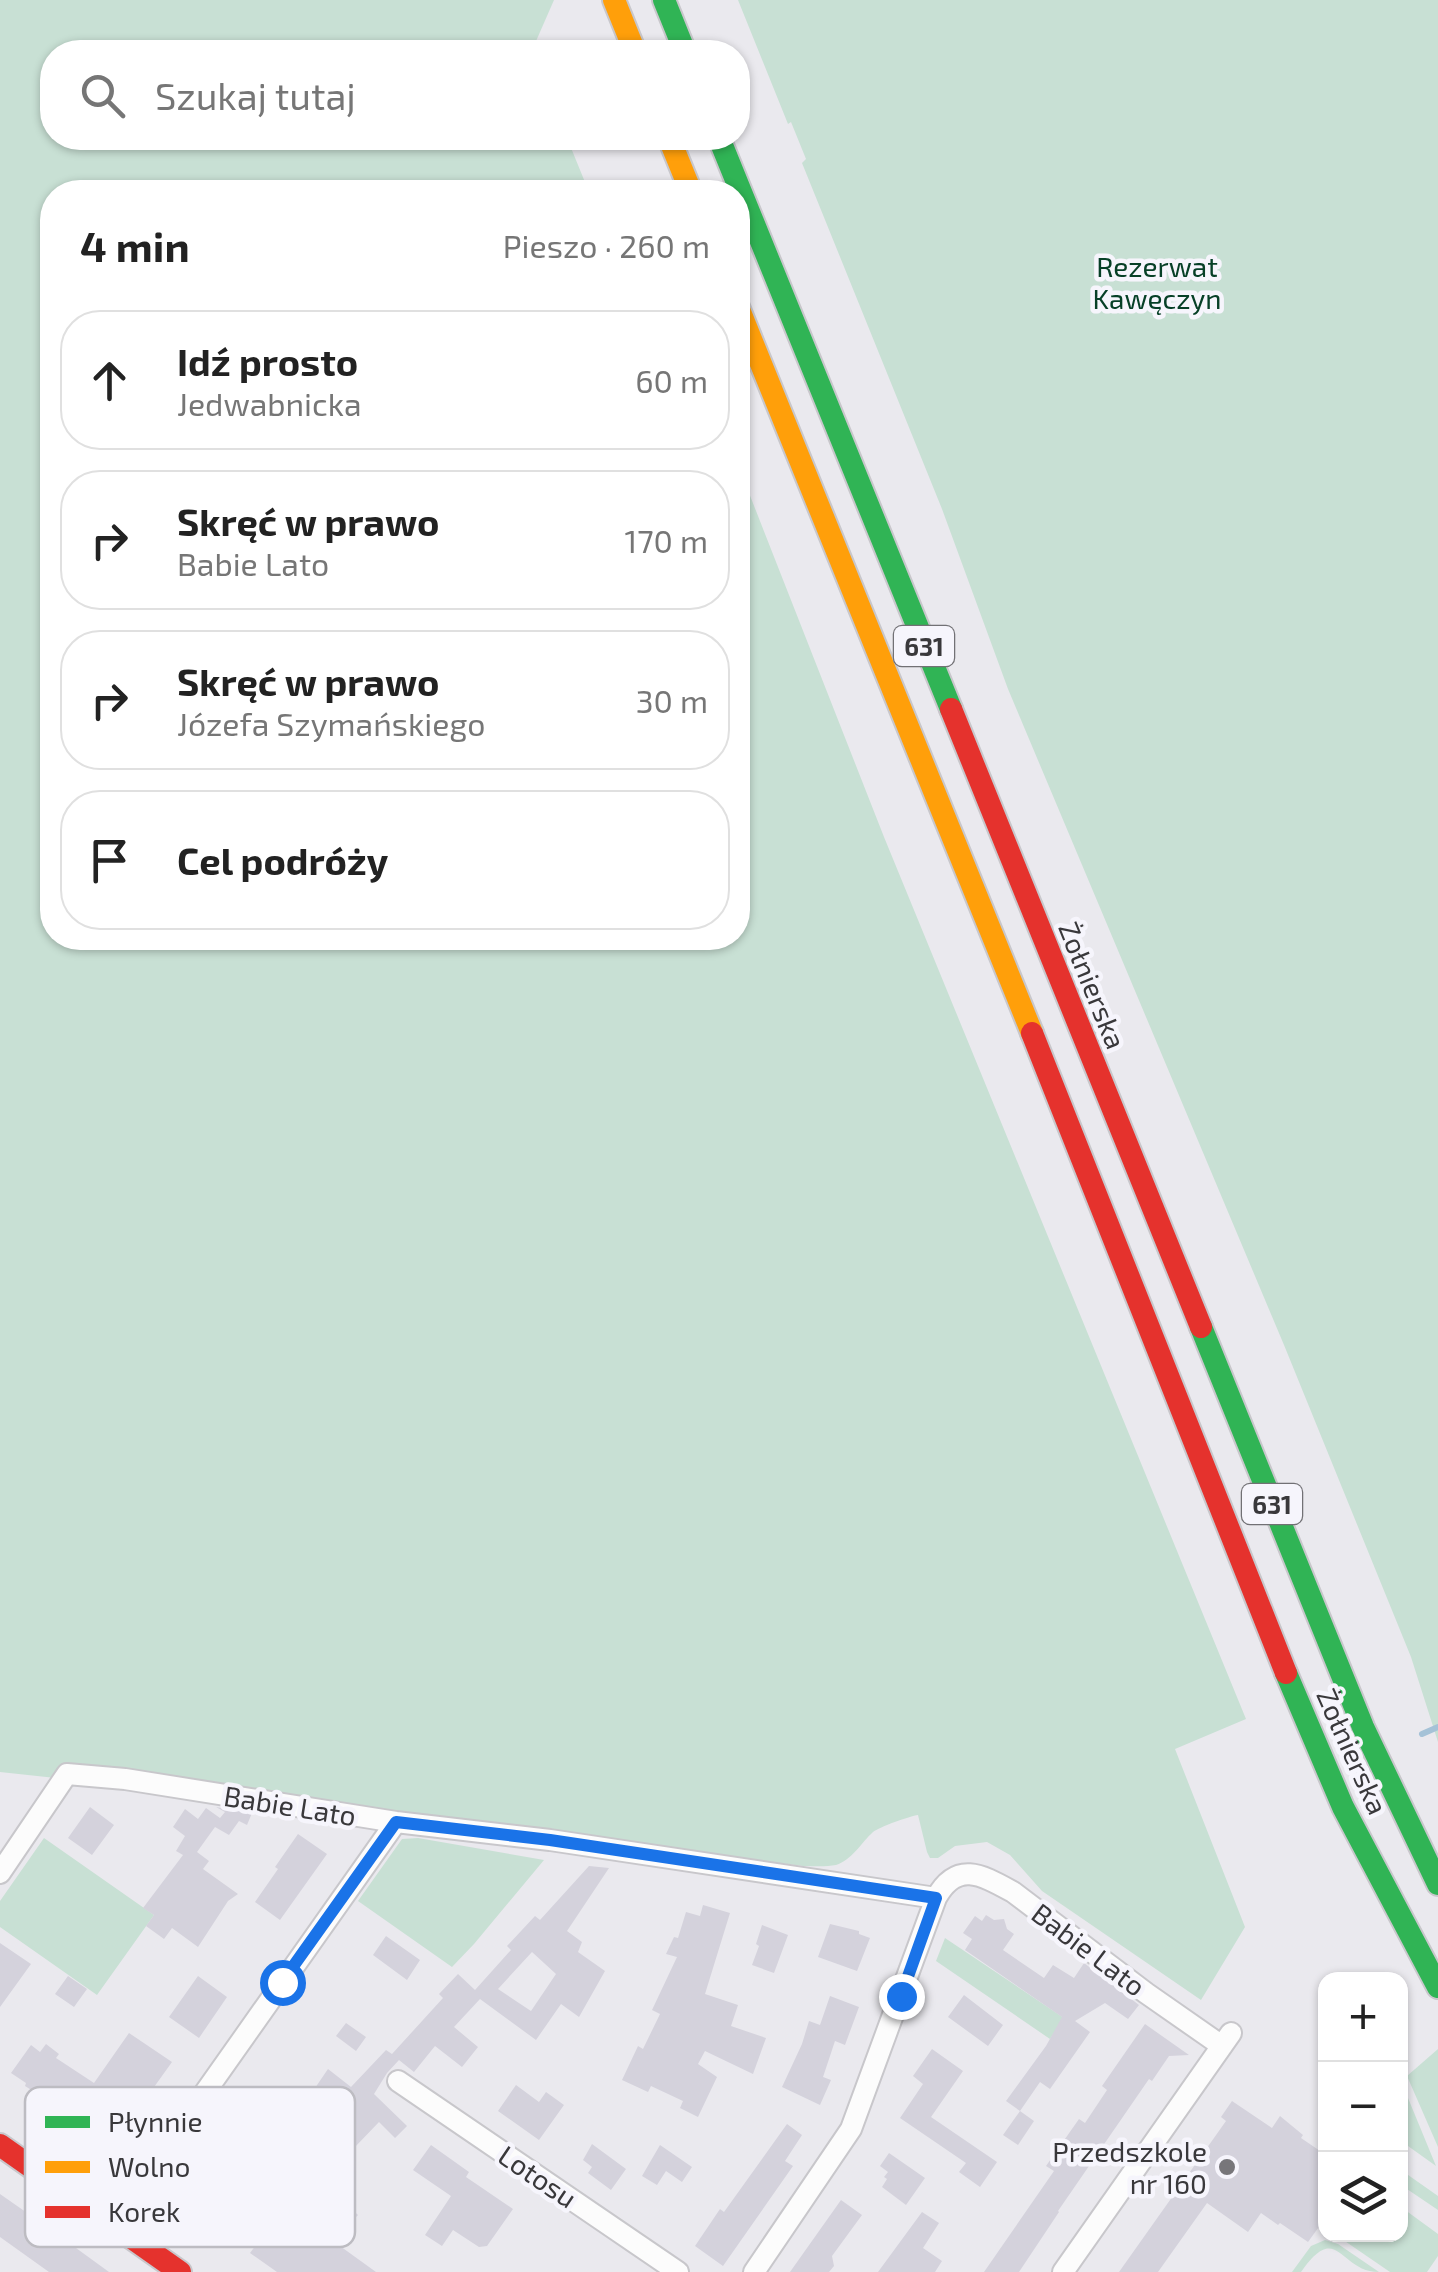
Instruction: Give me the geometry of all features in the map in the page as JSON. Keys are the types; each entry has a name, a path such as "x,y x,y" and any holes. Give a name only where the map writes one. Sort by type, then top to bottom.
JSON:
{"main road":[{"path":"614,0 630,40"},
{"path":"664,0 680,40"},
{"path":"674,150 686,180"},
{"name":"Żołnierska","path":"724,150 736,180"},
{"name":"Żołnierska","path":"750,215 1362,1727 1421,1850"},
{"name":"Żołnierska","path":"750,336 964,861 1309,1732 1343,1807 1438,1988"},
{"path":"1421,1850 1438,1868"},
{"name":"631","path":"1421,1850 1438,1884"},
{"path":"0,2145 25,2163"},
{"path":"145,2247 180,2272"}],"street":[{"name":"Babie Lato","path":"0,1873 67,1774 125,1778 396,1822 550,1840 936,1898 960,1874 992,1880 1201,2031 1226,2039 1063,2272"},
{"path":"209,2087 396,1822"},
{"path":"754,2272 851,2129 936,1898"},
{"name":"Lotosu","path":"398,2081 678,2272"}],"green space":[{"path":"0,0 554,0 536,40 40,40 40,150 572,150 584,180 40,180 40,950 750,950 750,496 884,837 1246,1719 1175,1749 1245,1927 1201,2000 1042,1891 1010,1855 987,1842 955,1846 938,1858 930,1858 918,1815 876,1830 842,1863 803,1866 399,1815 0,1772"},
{"name":"Rezerwat Kawęczyn","path":"738,0 1438,0 1438,1742 1411,1657 1008,689 942,509 802,163 806,159"},
{"path":"44,1838 154,1915 97,1995 0,1927 0,1901"},
{"path":"418,1838 544,1860 452,1967 358,1901 402,1839"},
{"path":"945,1938 1064,2018 1050,2039 936,1961"},
{"path":"1438,2049 1438,2147 1408,2078"},
{"path":"1408,2098 1436,2166 1408,2146"},
{"path":"1408,2175 1438,2196 1438,2210 1408,2190"},
{"path":"1408,2212 1438,2234 1438,2256 1427,2272 1390,2272 1346,2242 1408,2242"},
{"path":"1320,2242 1338,2244 1379,2272 1355,2265 1331,2249 1313,2257 1301,2272 1292,2272 1311,2246"}],"building":[{"path":"90,1807 114,1825 92,1855 68,1838"},
{"path":"216,1807 252,1813 247,1825 239,1821 229,1835 215,1827 197,1852 209,1861 203,1869 238,1894 228,1901 198,1947 172,1928 164,1939 146,1926 154,1915 143,1908 183,1855 176,1851 185,1836 173,1827 185,1809 198,1819 206,1808 220,1818 225,1812"},
{"path":"298,1834 327,1854 280,1920 255,1902"},
{"path":"589,1866 609,1868 567,1931 582,1942 578,1952 605,1971 579,2017 561,2004 536,2040 480,1999 454,2027 478,2047 462,2067 435,2046 414,2072 399,2060 374,2094 407,2126 395,2138 379,2122 355,2147 355,2087 351,2087 386,2050 392,2054 443,1998 439,1994 458,1974 475,1990 511,1950 507,1946 535,1916 540,1920","holes":["532,1952 556,1974 531,2011 498,1989"]},
{"path":"703,1905 730,1913 705,1994 738,2005 731,2026 766,2038 753,2074 705,2051 698,2064 717,2077 698,2117 680,2108 683,2101 651,2086 648,2092 622,2080 638,2046 643,2049 660,2014 652,2010 677,1957 666,1954 674,1937 678,1938 686,1912 700,1916"},
{"path":"986,1915 994,1920 1004,1919 1007,1929 1014,1934 1003,1950 1044,1978 1053,1965 1074,1978 1084,1963 1139,2005 1128,2019 1105,2003 1075,2021 1090,2032 1050,2089 1040,2082 1020,2111 1006,2101 1062,2017 965,1950 972,1939 963,1933 975,1916 982,1921"},
{"path":"830,1924 870,1938 857,1971 818,1957"},
{"path":"762,1925 788,1935 774,1973 752,1965"},
{"path":"386,1936 420,1960 407,1980 373,1955"},
{"path":"0,1943 31,1964 0,2007"},
{"path":"68,1976 87,1989 74,2007 55,1994"},
{"path":"198,1976 227,1997 199,2038 169,2017"},
{"path":"964,1995 1003,2025 988,2046 948,2017"},
{"path":"830,1996 859,2007 845,2045 835,2041 823,2077 831,2080 820,2105 782,2087 809,2021 820,2025"},
{"path":"346,2023 366,2037 356,2051 336,2036"},
{"path":"1145,2024 1189,2055 1169,2056 1152,2081 1149,2079 1019,2272 984,2272 1054,2171 1046,2166 1079,2119 1085,2123 1107,2090 1102,2086"},
{"path":"129,2033 172,2062 154,2087 27,2087 11,2073 31,2045 40,2052 46,2044 59,2054 56,2058 94,2083"},
{"path":"932,2049 963,2071 931,2117 997,2162 980,2187 959,2172 966,2163 900,2118 923,2084 913,2076"},
{"path":"328,2069 351,2087 316,2087"},
{"path":"516,2085 539,2102 546,2092 564,2105 539,2140 498,2111"},
{"path":"1232,2101 1272,2128 1280,2116 1318,2150 1318,2228 1308,2242 1261,2213 1248,2232 1207,2203 1158,2272 1119,2272 1226,2121 1221,2117"},
{"path":"1020,2111 1034,2121 1018,2145 1003,2135"},
{"path":"787,2124 802,2135 785,2161 793,2166 723,2266 695,2246"},
{"path":"592,2144 626,2169 611,2190 588,2173 592,2167 583,2160"},
{"path":"431,2145 469,2172 466,2177 513,2209 487,2246 479,2247 453,2230 442,2246 425,2235 451,2196 413,2170"},
{"path":"660,2145 692,2167 682,2182 666,2171 657,2185 642,2176"},
{"path":"889,2153 925,2178 906,2205 882,2187 888,2172 880,2166"},
{"path":"0,2194 25,2212 25,2247 74,2247 109,2272 49,2272 0,2237"},
{"path":"841,2200 862,2215 832,2256 834,2266 829,2272 790,2272"},
{"path":"922,2212 939,2223 923,2248 942,2261 935,2272 878,2272"},
{"path":"255,2247 341,2247 376,2272 277,2272 250,2253"}],"waterway":[{"path":"1422,1734 1438,1727"}],"traffic: fast":[{"path":"664,0 680,40"},
{"path":"724,150 736,180"},
{"path":"750,214 951,709"},
{"path":"1201,1327 1363,1727 1438,1884"},
{"path":"1286,1673 1343,1807 1438,1987"}],"traffic: slow":[{"path":"614,0 630,40"},
{"path":"674,150 686,180"},
{"path":"750,337 1032,1033"}],"traffic: jam":[{"path":"951,709 1201,1327"},
{"path":"1032,1033 1286,1673"},
{"path":"0,2145 25,2163"},
{"path":"145,2247 180,2272"}],"place":[{"name":"Przedszkole nr 160","path":"1227,2167"}],"route":[{"path":"282,1982 396,1822 550,1840 936,1898 901,1996"}]}
